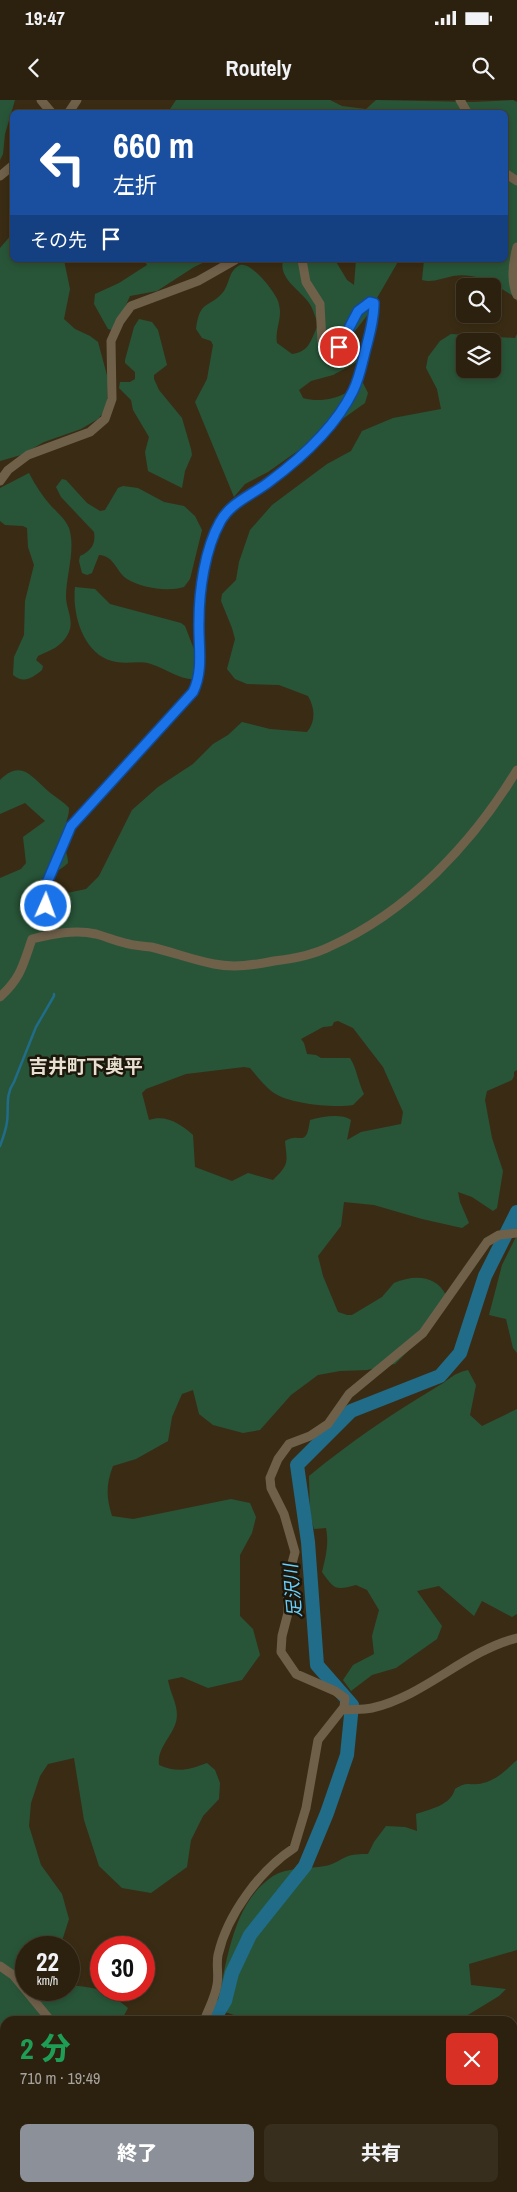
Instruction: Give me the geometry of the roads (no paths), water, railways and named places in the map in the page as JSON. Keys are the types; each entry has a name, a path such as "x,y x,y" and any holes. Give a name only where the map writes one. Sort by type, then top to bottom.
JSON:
{"street":[{"path":"41,100 49,110"},
{"path":"0,176 10,168"},
{"path":"517,247 512,263 514,289 517,295"},
{"path":"0,481 8,470 28,455 90,432 105,419 112,399 111,342 120,321 131,306 198,281 232,262"},
{"path":"48,935 46,885 71,826 193,692 197,684 200,667 198,620 200,592 211,543 219,523 230,507 290,466 314,443 345,406 361,371 372,327 374,303 370,302 358,311 339,347 334,352 330,352 322,342 320,304 306,282 302,262"},
{"path":"0,997 14,985 23,967 32,939 48,935 76,932 94,934 128,944 149,947 228,966 286,960 328,948 378,919 423,884 452,858 478,828 517,770"},
{"path":"206,2016 217,1987 218,1955 234,1913 241,1900 281,1856 294,1848 306,1808 318,1740 345,1704 345,1698 335,1691 296,1674 281,1652 282,1636 288,1613 287,1582 296,1552 284,1514 271,1488 270,1478 278,1459 289,1444 310,1436 328,1424 349,1394 423,1333 487,1242 499,1235 517,1233"},
{"path":"342,1710 372,1708 398,1698 482,1652 517,1638"},
{"path":"0,1966 13,1975 47,2016"}],"waterway":[{"path":"0,1146 7,1125 9,1092 36,1027 54,994"},
{"name":"足沢川","path":"216,2016 225,2001 232,1973 250,1935 305,1866 327,1813 347,1755 352,1705 317,1665 308,1542 297,1465 351,1411 440,1376 460,1353 485,1276 517,1212"}],"district":[{"name":"吉井町下奥平","path":"86,1066"}]}
